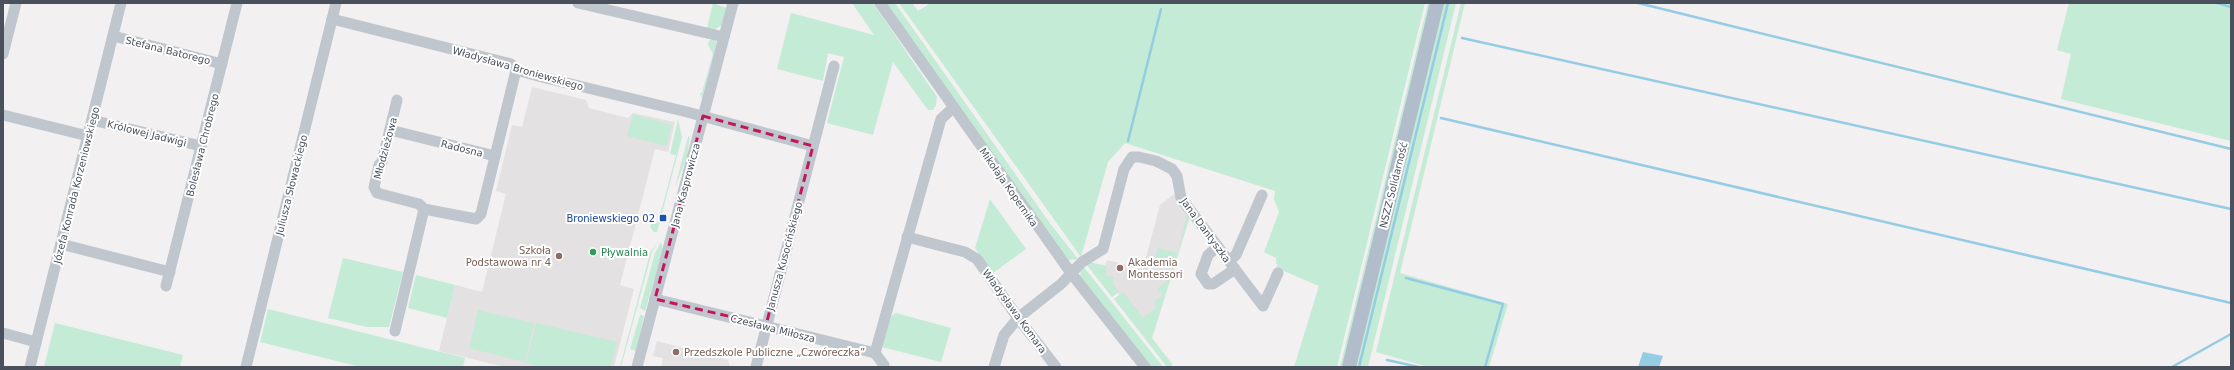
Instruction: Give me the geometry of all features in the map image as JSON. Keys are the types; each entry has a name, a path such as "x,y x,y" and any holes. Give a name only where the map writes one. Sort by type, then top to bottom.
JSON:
{"main road":[{"name":"NSZZ Solidarność","path":"1349,367 1438,3"}],"street":[{"path":"3,54 16,3"},
{"name":"Józefa Konrada Korzeniowskiego","path":"30,367 121,3"},
{"name":"Bolesława Chrobrego","path":"166,286 238,3"},
{"name":"Juliusza Słowackiego","path":"246,367 336,3"},
{"path":"578,3 724,37"},
{"name":"Jana Kasprowicza","path":"637,367 733,3"},
{"name":"Mikołaja Kopernika","path":"880,3 1071,273 1145,367"},
{"name":"Władysława Broniewskiego","path":"332,19 511,64 516,70 704,116"},
{"name":"Stefana Batorego","path":"113,36 222,64"},
{"name":"Janusza Kusocińskiego","path":"756,367 834,66"},
{"name":"Radosna","path":"390,130 495,156 516,70"},
{"name":"Młodzieżowa","path":"397,100 382,162 379,165 374,187 378,193 419,204 424,209 473,219 479,217 495,156"},
{"path":"883,367 884,365 875,353 941,119 953,108"},
{"path":"3,115 88,136"},
{"path":"704,116 813,146"},
{"name":"Królowej Jadwigi","path":"92,120 201,146"},
{"name":"Jana Dantyszka","path":"1071,273 1082,262 1103,249 1124,169 1132,158 1138,157 1156,161 1172,169 1177,176 1181,198 1263,306 1278,273"},
{"path":"1217,246 1208,255 1201,274 1208,284 1213,284 1232,265 1262,195"},
{"path":"395,331 424,209"},
{"name":"Władysława Komara","path":"907,237 973,256 1056,367"},
{"path":"61,244 170,272"},
{"path":"994,367 1004,335 1018,318 1061,284 1071,273"},
{"name":"Czesława Miłosza","path":"655,299 766,325 875,353"},
{"path":"3,333 36,342"}],"highlighted area":[{"path":"703,116 813,146 766,325 655,299"}],"shaded area":[{"name":"Szkoła Podstawowa nr 4","path":"532,87 586,100 589,108 628,118 633,113 675,122 668,152 655,149 620,285 634,289 614,367 505,367 439,351 455,285 482,292 506,194 496,191 512,125 522,127"},
{"name":"Akademia Montessori","path":"1174,194 1190,216 1152,338 1103,273 1107,260 1143,269 1160,205"},
{"name":"Przedszkole Publiczne „Czwóreczka”","path":"657,341 728,360 730,367 661,367 663,358 653,356"}],"green space":[{"path":"713,3 726,8 722,25 715,29 707,28"},
{"path":"852,3 873,3 937,97 936,105 933,110 928,110 893,62 873,135 827,123 844,57 828,53 823,81 777,69 791,13 874,35"},
{"path":"886,3 895,3 1049,222 1078,259 1069,260 1065,257"},
{"path":"899,3 912,3 918,11 931,3 1425,3 1337,367 1294,367 1319,286 1277,268 1276,258 1264,252 1279,212 1274,199 1275,191 1125,143 1108,162 1081,257"},
{"path":"1428,3 1432,3 1343,367 1340,367"},
{"path":"1443,3 1456,3 1368,367 1355,367"},
{"path":"1461,3 1465,3 1400,273 1508,304 1489,367 1428,367 1376,352"},
{"path":"2069,3 2231,3 2231,141 2061,99 2071,54 2057,50"},
{"path":"712,39 717,42 702,98 700,94 702,92 713,54 708,45 709,41"},
{"path":"633,114 672,125 666,146 627,136"},
{"path":"678,119 682,137 657,232 654,232 650,227 652,222 658,223 676,155 670,154"},
{"path":"690,136 687,157 675,187 688,137"},
{"path":"990,199 1026,249 993,273 975,248"},
{"path":"1180,200 1190,216 1152,338 1173,365 1167,367 1114,299 1123,292 1143,318 1156,308 1154,305 1156,303 1155,301 1163,295 1158,288 1167,281 1165,278 1171,273 1172,269 1165,259 1158,265 1154,261 1158,248 1178,253 1187,215 1177,203"},
{"path":"658,241 652,252 620,367 650,253"},
{"path":"661,242 663,249 645,311 640,308 655,253"},
{"path":"343,258 403,272 389,327 367,327 328,318"},
{"path":"1089,262 1107,266 1105,275 1114,277 1113,284 1119,292 1112,297 1086,264"},
{"path":"1083,266 1163,367 1150,367 1081,279 1080,274"},
{"path":"416,275 455,285 447,318 408,308"},
{"path":"268,309 465,358 463,367 361,367 260,342"},
{"path":"478,310 534,323 525,362 469,348"},
{"path":"896,313 951,328 941,362 882,347 891,316"},
{"path":"640,315 644,316 636,351 630,349"},
{"path":"55,323 183,355 180,367 44,367"},
{"path":"536,323 617,342 611,367 541,367 526,363"}],"water":[{"path":"1643,352 1663,356 1659,367 1638,367"}],"waterway":[{"path":"1359,367 1448,3"},
{"path":"1638,3 2231,149"},
{"path":"2217,3 2231,7"},
{"path":"1128,141 1161,9"},
{"path":"1462,38 2231,209"},
{"path":"1441,118 2231,303"},
{"path":"1406,278 1503,304 1485,367"},
{"path":"2172,367 2231,334"},
{"path":"1387,360 1419,367"}],"place":[{"name":"Broniewskiego 02","path":"663,218"},
{"name":"Pływalnia","path":"593,252"},
{"name":"Szkoła Podstawowa nr 4","path":"559,256"},
{"name":"Akademia Montessori","path":"1120,268"},
{"name":"Przedszkole Publiczne „Czwóreczka”","path":"676,352"}]}
